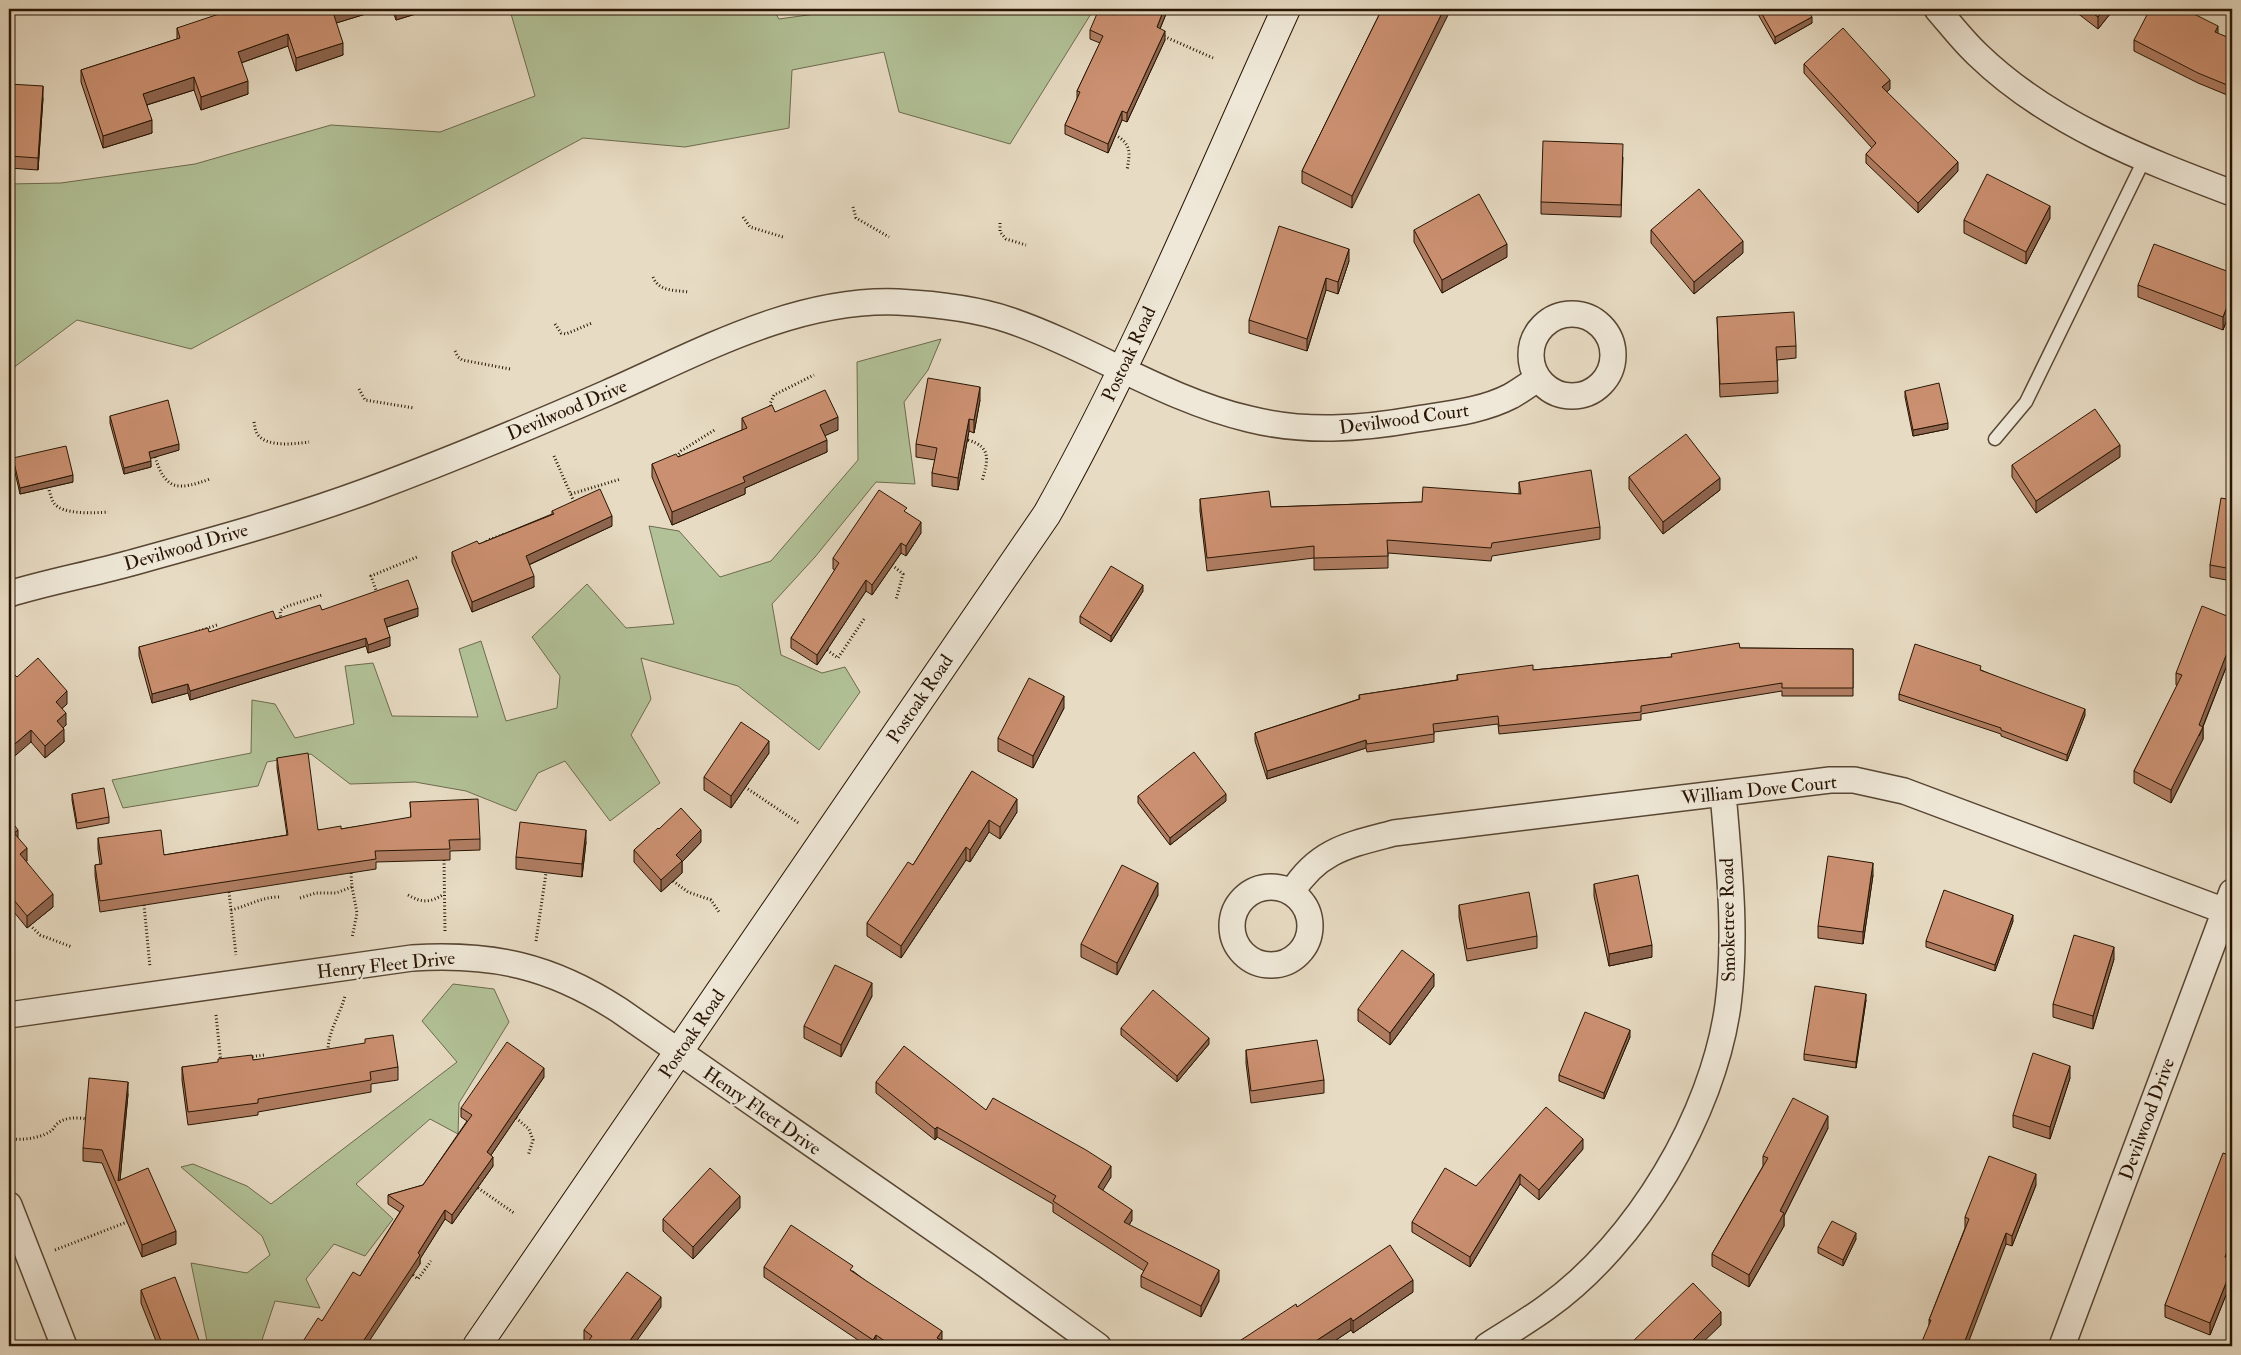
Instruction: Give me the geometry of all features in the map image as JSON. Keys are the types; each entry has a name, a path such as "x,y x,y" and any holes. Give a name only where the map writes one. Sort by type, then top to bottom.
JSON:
{"street":[{"name":"Postoak Road","path":"477,1346 1047,514 1082,451 1122,370 1286,9"},
{"path":"1937,9 1977,54 2015,86 2051,111 2097,137 2144,160 2232,193"},
{"name":"Devilwood Drive","path":"9,594 40,584 122,565 255,528 364,492 494,442 751,330 814,310 854,304 893,302 970,310 1008,320 1084,351 1122,370"},
{"name":"Devilwood Court","path":"1122,370 1212,408 1249,420 1328,430 1388,425 1479,409 1510,396 1538,379"},
{"name":"William Dove Court","path":"1292,892 1302,875 1321,859 1350,844 1394,833 1830,780 1854,780 1929,800 2229,901"},
{"name":"Smoketree Road","path":"1487,1346 1548,1307 1600,1260 1640,1213 1672,1164 1689,1131 1707,1086 1728,1006 1732,942 1723,793"},
{"name":"Devilwood Drive","path":"2062,1346 2229,901"},
{"name":"Henry Fleet Drive","path":"9,1015 412,958 446,956 482,958 533,969 599,997 986,1265 1098,1346"},
{"path":"9,1205 64,1346"}],"lane":[{"path":"1995,439 2026,402 2144,160"}],"path":[{"path":"1158,33 1213,58"},
{"path":"1116,135 1128,143 1131,153 1127,170"},
{"path":"853,207 856,218 889,237"},
{"path":"743,217 750,227 783,237"},
{"path":"1000,223 1000,232 1006,239 1026,245"},
{"path":"653,277 656,284 665,289 689,292"},
{"path":"555,324 561,333 566,334 592,323"},
{"path":"455,351 462,360 510,369"},
{"path":"776,417 770,404 774,395 814,375"},
{"path":"360,389 365,400 414,408"},
{"path":"254,422 255,431 259,437 267,441 293,444 309,442"},
{"path":"684,467 678,455 681,451 716,429"},
{"path":"968,440 979,443 985,449 987,463 982,482"},
{"path":"554,456 578,510"},
{"path":"154,457 162,476 176,486 187,487 210,479"},
{"path":"571,494 621,478"},
{"path":"48,487 52,502 57,507 88,514 108,512"},
{"path":"485,552 484,543 506,533"},
{"path":"379,598 371,576 417,557"},
{"path":"892,565 903,574 896,600"},
{"path":"283,626 280,611 285,607 322,595"},
{"path":"827,650 838,658 864,619"},
{"path":"191,633 217,625"},
{"path":"9,664 12,660"},
{"path":"746,788 824,840"},
{"path":"444,860 446,956"},
{"path":"328,1055 328,1041 345,996 351,940 357,913 351,873"},
{"path":"533,969 546,873"},
{"path":"673,881 688,892 711,900 719,912"},
{"path":"300,898 316,892 336,893 352,887"},
{"path":"229,892 239,983"},
{"path":"408,895 419,901 427,902 444,894"},
{"path":"231,910 247,907 265,897 279,897"},
{"path":"144,905 152,995"},
{"path":"30,926 40,935 72,947"},
{"path":"214,986 222,1071"},
{"path":"247,1057 264,1055"},
{"path":"221,1060 230,1059"},
{"path":"9,1139 21,1140 42,1136 53,1130 56,1124 64,1120 76,1117 86,1119"},
{"path":"516,1118 529,1129 533,1140 528,1156"},
{"path":"478,1188 514,1213"},
{"path":"31,1260 127,1222"},
{"path":"413,1275 418,1279 431,1261"},
{"path":"147,1346 157,1342"}],"green space":[{"path":"530,9 773,9 779,19 851,9 1094,9 1010,144 899,112 884,52 792,70 789,128 685,147 583,138 191,349 77,320 9,371 9,184 61,183 195,164 331,125 440,132 535,96 511,14"},
{"path":"941,339 928,370 904,402 915,484 876,482 815,557 772,604 781,655 822,673 845,667 860,692 819,750 738,686 641,658 651,699 631,735 660,783 610,821 565,761 538,773 516,811 466,791 415,782 350,784 311,754 267,762 258,786 123,808 112,780 251,753 252,700 275,704 295,738 354,724 345,666 373,663 392,716 478,717 459,649 481,641 506,721 557,708 560,676 532,637 587,584 626,628 674,624 649,526 679,531 720,577 771,561 858,460 857,362"},
{"path":"453,984 494,989 509,1022 459,1103 458,1134 430,1119 356,1184 393,1219 365,1256 334,1244 306,1279 320,1308 275,1301 260,1346 208,1346 191,1263 247,1273 270,1255 262,1236 181,1167 193,1164 247,1186 271,1204 457,1062 422,1021"}],"building":[{"path":"234,9 343,9 333,12 343,43 296,58 288,34 238,52 248,81 201,97 194,77 143,94 152,120 103,136 81,70 180,38 177,28"},
{"path":"1099,9 1114,15 1116,9 1164,9 1157,27 1165,31 1127,113 1122,111 1108,144 1065,125 1080,92 1077,91 1103,36 1090,30"},
{"path":"1382,9 1444,9 1352,196 1302,171"},
{"path":"1759,9 1807,9 1812,17 1775,37"},
{"path":"2087,9 2104,9 2098,17"},
{"path":"2150,9 2184,9 2218,26 2215,32 2232,39 2232,87 2198,73 2134,40"},
{"path":"1843,28 1890,80 1882,87 1958,162 1918,203 1866,154 1876,143 1804,64"},
{"path":"9,84 43,86 38,158 9,156"},
{"path":"1543,141 1623,144 1621,205 1541,202"},
{"path":"1987,174 2050,206 2026,252 1964,220"},
{"path":"1699,189 1743,241 1694,282 1651,230"},
{"path":"1479,194 1507,244 1442,280 1414,230"},
{"path":"1279,226 1349,249 1338,282 1326,278 1307,339 1249,320"},
{"path":"2154,244 2232,273 2232,294 2223,317 2138,285"},
{"path":"1794,312 1796,346 1776,347 1778,381 1720,384 1717,317"},
{"path":"928,378 980,387 974,420 969,419 958,478 932,473 937,448 916,444"},
{"path":"1939,383 1948,423 1913,430 1905,391"},
{"path":"825,390 838,417 820,425 827,440 743,477 745,482 672,512 652,464 676,454 678,457 747,428 742,418 772,405 775,412"},
{"path":"168,400 179,444 149,452 151,461 124,468 110,416"},
{"path":"2095,409 2120,445 2036,501 2012,465"},
{"path":"1686,434 1720,478 1663,522 1629,477"},
{"path":"66,446 73,475 20,488 13,458"},
{"path":"1591,470 1600,527 1492,543 1491,548 1387,540 1388,556 1314,558 1314,546 1207,558 1200,499 1269,491 1271,507 1422,502 1423,487 1521,494 1519,482"},
{"path":"600,489 612,516 526,556 534,576 472,602 452,552 477,541 479,544 554,514 552,511"},
{"path":"879,490 907,508 904,511 921,522 906,546 901,543 872,585 866,580 817,655 791,638 839,563 833,558"},
{"path":"2221,498 2232,500 2232,569 2210,565"},
{"path":"1111,566 1143,585 1111,636 1080,616"},
{"path":"408,580 418,608 384,619 390,637 368,645 366,638 190,691 188,684 152,694 139,647 208,628 209,632 273,611 276,619 320,605 322,610"},
{"path":"2202,606 2232,618 2232,640 2199,725 2203,727 2171,790 2134,771 2182,675 2176,673"},
{"path":"1739,643 1740,648 1853,649 1853,688 1782,688 1782,683 1641,706 1641,712 1499,726 1498,716 1433,724 1434,734 1367,744 1366,740 1267,771 1255,733 1360,699 1359,695 1458,680 1457,675 1533,665 1533,670 1672,657 1671,654"},
{"path":"1915,644 1981,666 1980,670 2085,709 2067,755 2001,730 2001,728 1899,694"},
{"path":"38,658 67,691 56,702 66,713 57,721 64,729 45,746 31,730 9,749 9,678 14,674 17,677"},
{"path":"1029,678 1064,696 1033,756 998,738"},
{"path":"741,722 769,741 731,796 704,777"},
{"path":"1194,752 1226,794 1170,838 1138,796"},
{"path":"308,753 318,830 341,826 341,829 411,817 410,802 478,799 480,839 449,840 450,849 375,851 376,859 100,901 95,865 102,864 98,838 161,830 164,855 288,835 277,758"},
{"path":"972,771 1017,799 1000,827 989,820 970,850 966,847 901,946 867,923 908,862 913,865"},
{"path":"104,788 109,817 77,823 72,794"},
{"path":"681,808 701,830 676,855 682,861 661,880 634,850"},
{"path":"9,818 18,830 14,833 27,848 20,854 53,894 27,916 9,894"},
{"path":"520,822 586,830 582,864 516,857"},
{"path":"1828,856 1873,863 1863,932 1818,926"},
{"path":"1122,865 1158,883 1117,963 1081,944"},
{"path":"1638,875 1652,945 1609,954 1594,884"},
{"path":"1944,890 2013,915 1995,965 1926,941"},
{"path":"1529,892 1537,936 1467,949 1459,905"},
{"path":"2074,935 2114,947 2093,1016 2053,1004"},
{"path":"1402,950 1434,974 1390,1033 1358,1009"},
{"path":"835,965 872,983 841,1045 804,1026"},
{"path":"1815,986 1866,994 1856,1062 1804,1054"},
{"path":"1153,990 1209,1038 1177,1076 1121,1028"},
{"path":"1585,1012 1630,1030 1604,1093 1559,1075"},
{"path":"393,1035 398,1067 370,1072 371,1080 258,1099 258,1103 188,1112 182,1067 218,1062 218,1059 252,1055 253,1060 328,1049 365,1043 365,1039"},
{"path":"1317,1040 1324,1080 1251,1091 1246,1050"},
{"path":"507,1042 544,1068 487,1152 493,1157 452,1215 445,1210 418,1253 420,1255 360,1346 300,1346 318,1318 322,1321 353,1272 360,1276 404,1206 388,1195 423,1185 472,1115 461,1108"},
{"path":"904,1046 986,1110 993,1098 1111,1166 1098,1187 1132,1210 1124,1222 1219,1270 1201,1306 1141,1276 1148,1263 1053,1201 1056,1196 937,1127 935,1129 876,1082"},
{"path":"2033,1053 2070,1066 2050,1127 2013,1115"},
{"path":"89,1078 128,1082 118,1181 148,1168 176,1231 142,1245 102,1150 83,1148"},
{"path":"1793,1098 1828,1116 1780,1211 1784,1213 1749,1275 1712,1254 1768,1158 1763,1156"},
{"path":"1546,1107 1583,1139 1539,1190 1520,1174 1470,1257 1412,1222 1445,1168 1476,1186"},
{"path":"2223,1153 2232,1156 2232,1237 2225,1257 2232,1260 2232,1268 2210,1323 2165,1305"},
{"path":"1989,1156 2036,1174 2012,1236 2006,1233 1963,1346 1920,1346 1969,1219 1965,1217"},
{"path":"710,1168 740,1196 693,1247 663,1219"},
{"path":"1832,1221 1856,1233 1843,1260 1818,1247"},
{"path":"791,1225 853,1266 850,1270 942,1331 937,1338 951,1346 892,1346 876,1335 873,1340 764,1267"},
{"path":"1390,1245 1413,1280 1353,1321 1351,1318 1308,1346 1237,1346 1235,1344 1296,1304 1297,1307"},
{"path":"627,1272 661,1297 626,1346 585,1346 592,1336 584,1330"},
{"path":"175,1277 200,1343 192,1346 163,1346 141,1290"},
{"path":"1693,1283 1721,1312 1687,1346 1628,1346"}]}
